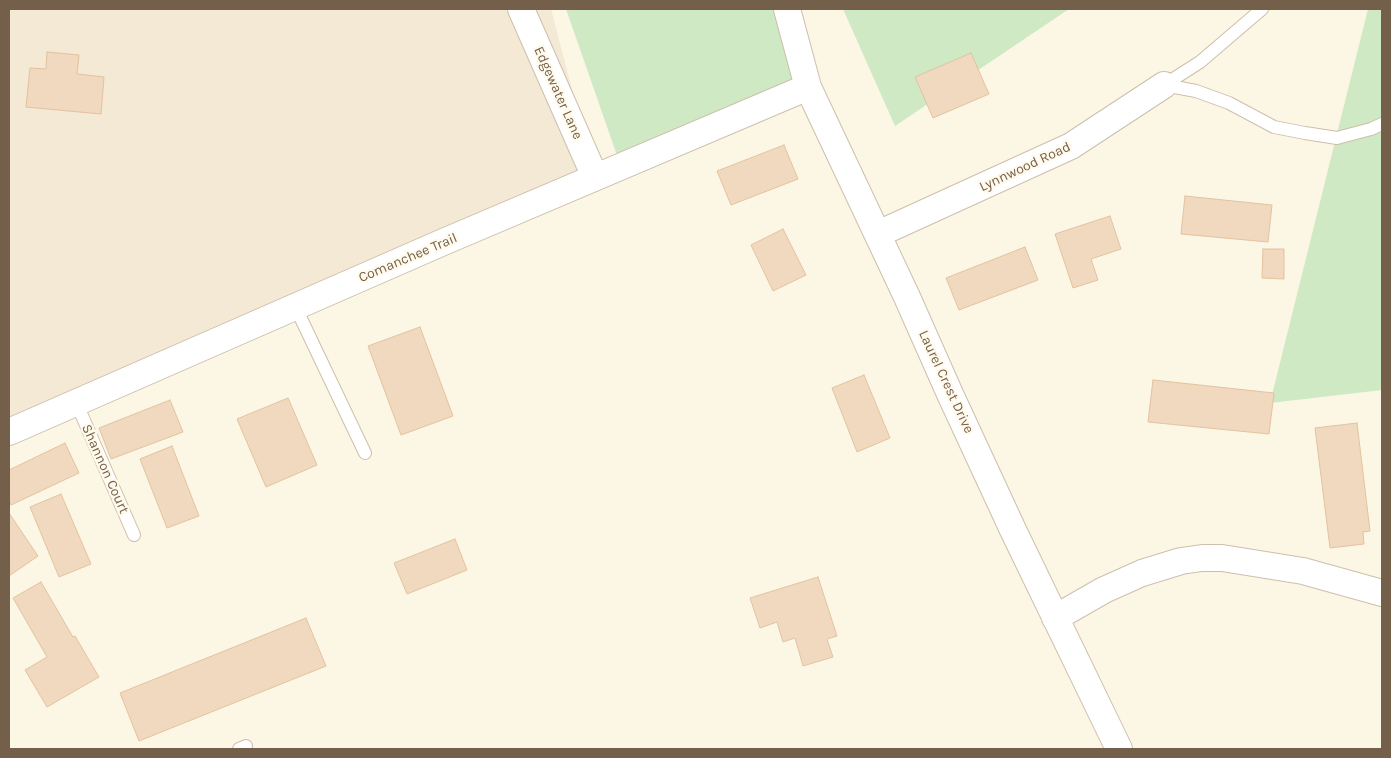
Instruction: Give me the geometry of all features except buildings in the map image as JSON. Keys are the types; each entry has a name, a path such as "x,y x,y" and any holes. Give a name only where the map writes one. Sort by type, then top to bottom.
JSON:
{"street":[{"name":"Edgewater Lane","path":"521,9 595,177"},
{"name":"Laurel Crest Drive","path":"787,9 808,87 1055,618 1119,749"},
{"name":"Lynnwood Road","path":"878,234 1071,146 1164,85"},
{"name":"Comanchee Trail","path":"9,432 295,306 808,87"},
{"path":"1055,618 1104,590 1142,573 1202,558 1222,558 1303,572 1382,593"}],"lane":[{"path":"1164,85 1200,62 1262,9"},
{"path":"1164,85 1196,91 1229,103 1274,127 1305,133 1338,138 1372,129 1382,124"},
{"path":"295,306 365,453"},
{"name":"Shannon Court","path":"76,402 134,535"}],"shaded area":[{"path":"9,9 551,9 595,177 9,445"}],"green space":[{"path":"566,9 776,9 815,91 620,164"},
{"path":"843,9 1069,9 895,126"},
{"path":"1368,9 1382,9 1382,390 1270,403"}]}
